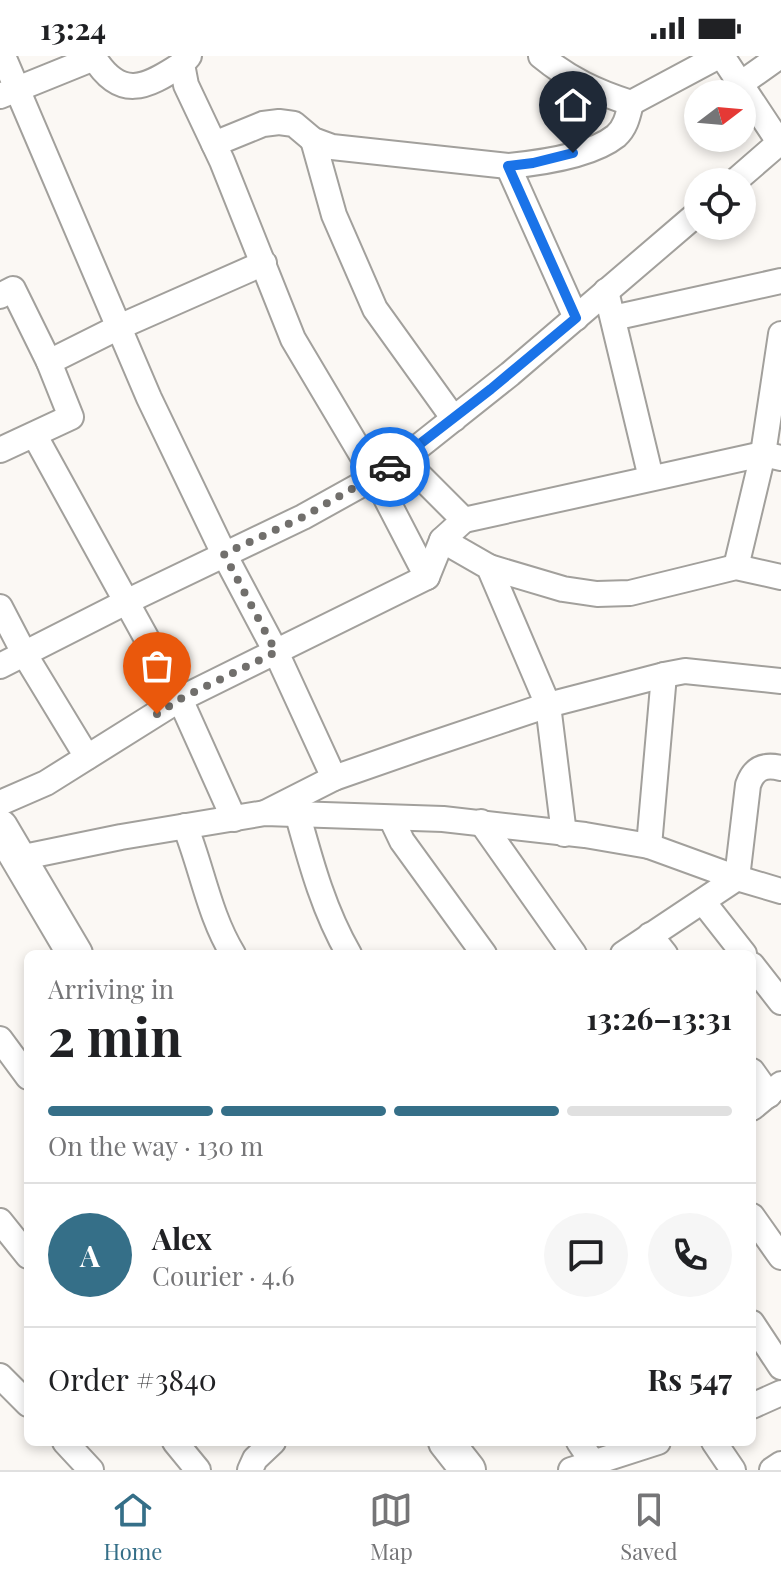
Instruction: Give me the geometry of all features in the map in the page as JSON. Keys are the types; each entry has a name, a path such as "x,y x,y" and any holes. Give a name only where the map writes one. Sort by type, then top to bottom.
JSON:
{"street":[{"path":"3,56 8,92 119,327 149,398 224,554 276,652 334,778"},
{"path":"554,59 575,82 631,103 720,56 736,80"},
{"path":"746,80 780,56"},
{"path":"8,92 94,57 112,81 140,86 157,81 186,60"},
{"path":"186,60 186,85 214,144 293,339 375,477 427,577"},
{"path":"214,144 263,124 279,122 294,124 313,140 332,147 508,166 595,148 617,135 627,122 631,103"},
{"path":"751,168 780,144 756,109"},
{"path":"313,140 334,215 375,309 454,419"},
{"path":"508,166 576,318"},
{"path":"0,666 303,517 403,459 576,318 684,225"},
{"path":"49,362 119,327 264,263"},
{"path":"613,318 781,281"},
{"path":"0,296 13,289 49,362 71,417 0,450"},
{"path":"606,291 651,478"},
{"path":"736,567 772,456 781,339"},
{"path":"35,436 180,699 234,819"},
{"path":"4,830 46,783 180,699 427,577 442,540 464,520 582,496 651,478 772,456"},
{"path":"403,459 464,520"},
{"path":"442,540 489,567 563,589 597,594 630,593 736,567 781,577"},
{"path":"489,567 548,705 564,834"},
{"path":"0,607 25,655 87,757"},
{"path":"4,830 185,826 234,819 265,813 334,778 548,705 664,675 685,671 781,681"},
{"path":"649,846 664,675"},
{"path":"637,950 658,944 737,878 752,774 760,767 781,768"},
{"path":"265,813 481,822 649,846 781,891"},
{"path":"298,816 325,902 347,950"},
{"path":"391,818 402,841 481,950"},
{"path":"481,822 571,950"},
{"path":"185,826 200,863 217,923 231,950"},
{"path":"4,830 73,950"},
{"path":"704,903 741,950"},
{"path":"756,970 781,1002"},
{"path":"0,1039 24,1072"},
{"path":"756,1078 767,1096"},
{"path":"0,1221 24,1251"},
{"path":"756,1222 781,1257"},
{"path":"756,1329 781,1367"},
{"path":"0,1376 24,1400"},
{"path":"756,1404 781,1393"},
{"path":"69,1446 91,1470"},
{"path":"178,1446 198,1470"},
{"path":"250,1470 255,1459 269,1446"},
{"path":"449,1446 468,1470"},
{"path":"580,1446 587,1468 647,1446"},
{"path":"717,1446 733,1470"},
{"path":"772,1470 781,1464"}],"way so far":[{"path":"157,714 180,699 276,652 224,554 303,517 390,467"}],"route":[{"path":"390,467 576,318 508,166 573,153"}]}
